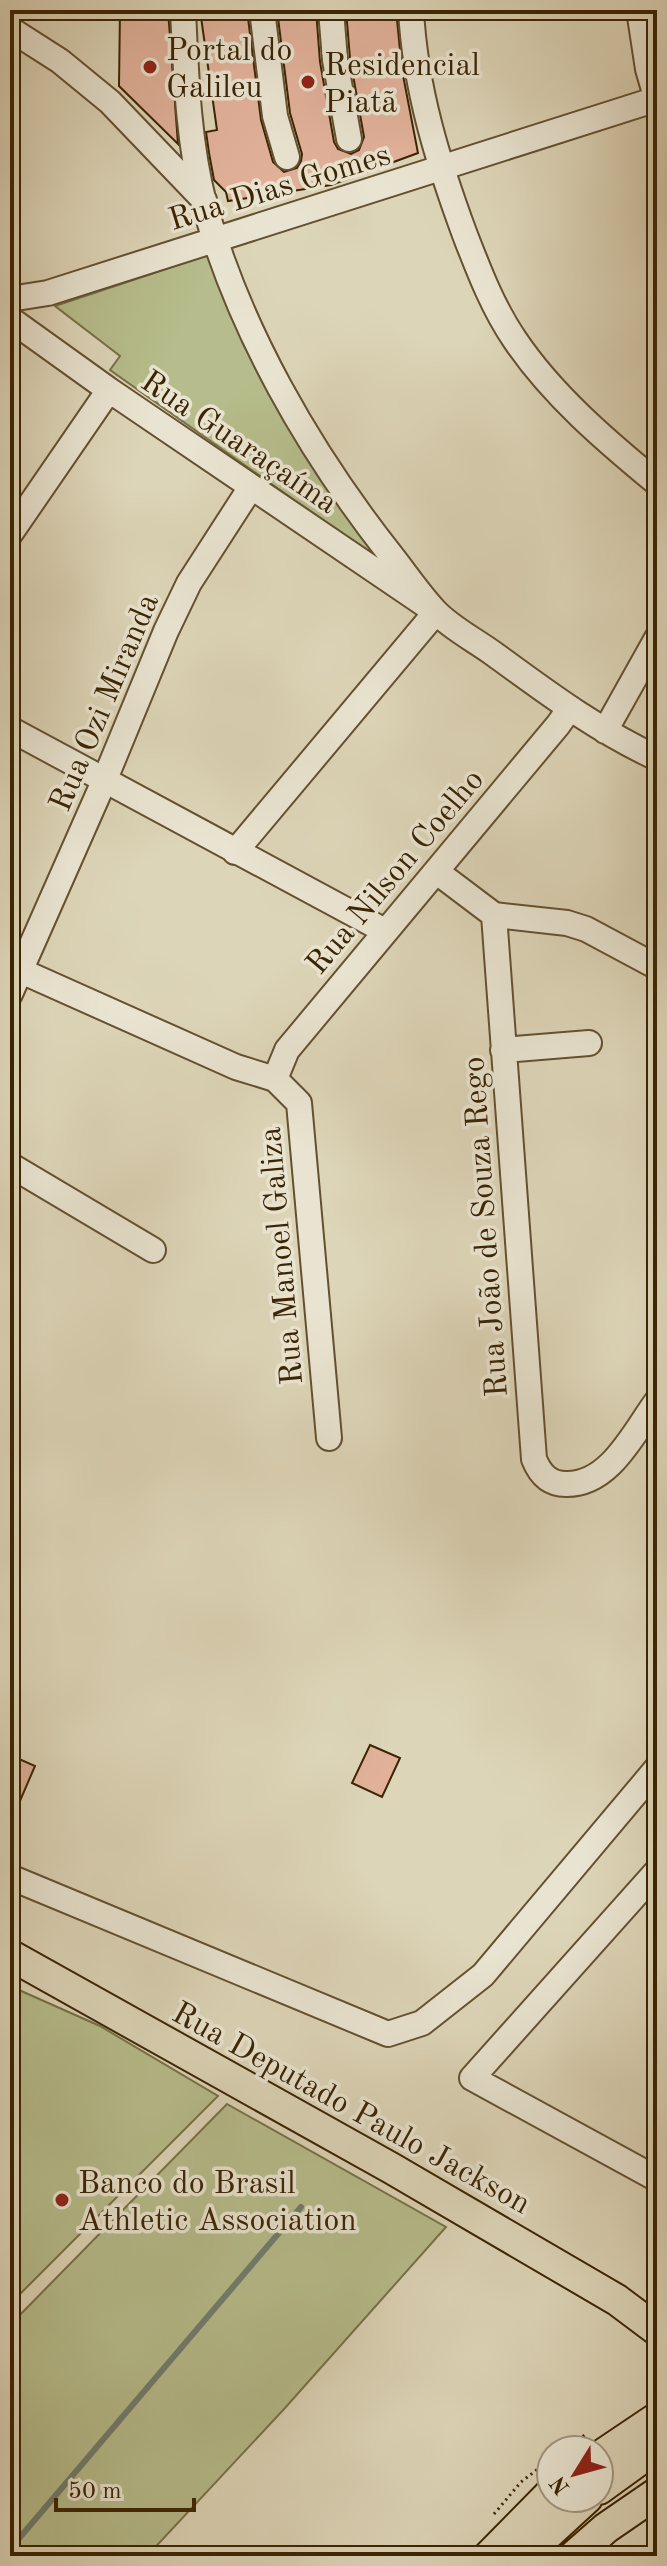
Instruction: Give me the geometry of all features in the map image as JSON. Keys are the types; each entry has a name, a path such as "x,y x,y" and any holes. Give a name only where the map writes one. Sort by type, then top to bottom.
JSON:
{"main road":[{"name":"Rua Deputado Paulo Jackson","path":"10,1955 391,2168 617,2300 656,2330"},
{"path":"615,2446 657,2418"},
{"path":"615,2477 657,2447"},
{"path":"574,2556 606,2528 657,2493"},
{"path":"489,2556 535,2509"},
{"path":"524,2556 570,2514"},
{"path":"604,2556 657,2517"}],"street":[{"path":"183,10 187,79 204,200 216,238 241,304 270,367 345,496 436,612 570,708 605,731 657,758"},
{"path":"262,10 275,116 287,157"},
{"path":"331,10 335,60 349,139"},
{"path":"411,10 426,117 440,168 492,300 514,339 544,377 581,415 657,483"},
{"path":"639,10 648,69 657,99"},
{"path":"10,29 60,61 110,102 204,200"},
{"name":"Rua Dias Gomes","path":"10,299 48,293 657,99"},
{"name":"Rua Guaraçaíma","path":"10,319 436,612"},
{"path":"10,534 109,390"},
{"name":"Rua Ozi Miranda","path":"10,994 16,968 105,779 166,631 189,583 251,487"},
{"path":"235,852 436,612"},
{"path":"605,731 657,638"},
{"name":"Rua Nilson Coelho","path":"275,1079 287,1050 570,708"},
{"path":"10,729 385,931"},
{"path":"437,872 494,915 567,923 586,929 657,967"},
{"name":"Rua João de Souza Rego","path":"494,915 534,1459 539,1471 550,1481 562,1485 580,1484 596,1477 610,1465 657,1401"},
{"name":"Rua Manoel Galiza","path":"16,968 236,1067 275,1079 299,1103 329,1438"},
{"path":"503,1050 589,1043"},
{"path":"10,1165 153,1250"},
{"path":"10,1877 388,2034 422,2023 483,1975 657,1768"},
{"path":"657,1871 472,2078 657,2179"}],"green space":[{"path":"211,254 292,432 324,485 386,565 110,370 120,356 55,306"},
{"name":"Banco do Brasil Athletic Association","path":"10,1986 100,2026 218,2096 10,2304"},
{"path":"227,2104 446,2227 285,2408 147,2556 10,2556 10,2325"}],"building":[{"name":"Portal do Galileu","path":"120,10 168,10 178,144 119,86"},
{"name":"Residencial Piatã","path":"200,10 247,10 261,120 273,162 284,172 297,168 302,154 290,113 277,10 316,10 320,62 334,142 338,149 351,154 359,150 364,137 350,58 346,10 396,10 402,70 418,153 331,185 228,201 226,192 214,180 209,153 206,132 217,130"},
{"path":"370,1745 400,1758 382,1797 352,1783"},
{"path":"10,1755 35,1766 10,1824"}],"waterway":[{"path":"10,2549 301,2207"}],"place":[{"name":"Portal do Galileu","path":"150,67"},
{"name":"Residencial Piatã","path":"308,82"},
{"name":"Banco do Brasil Athletic Association","path":"62,2200"}]}
